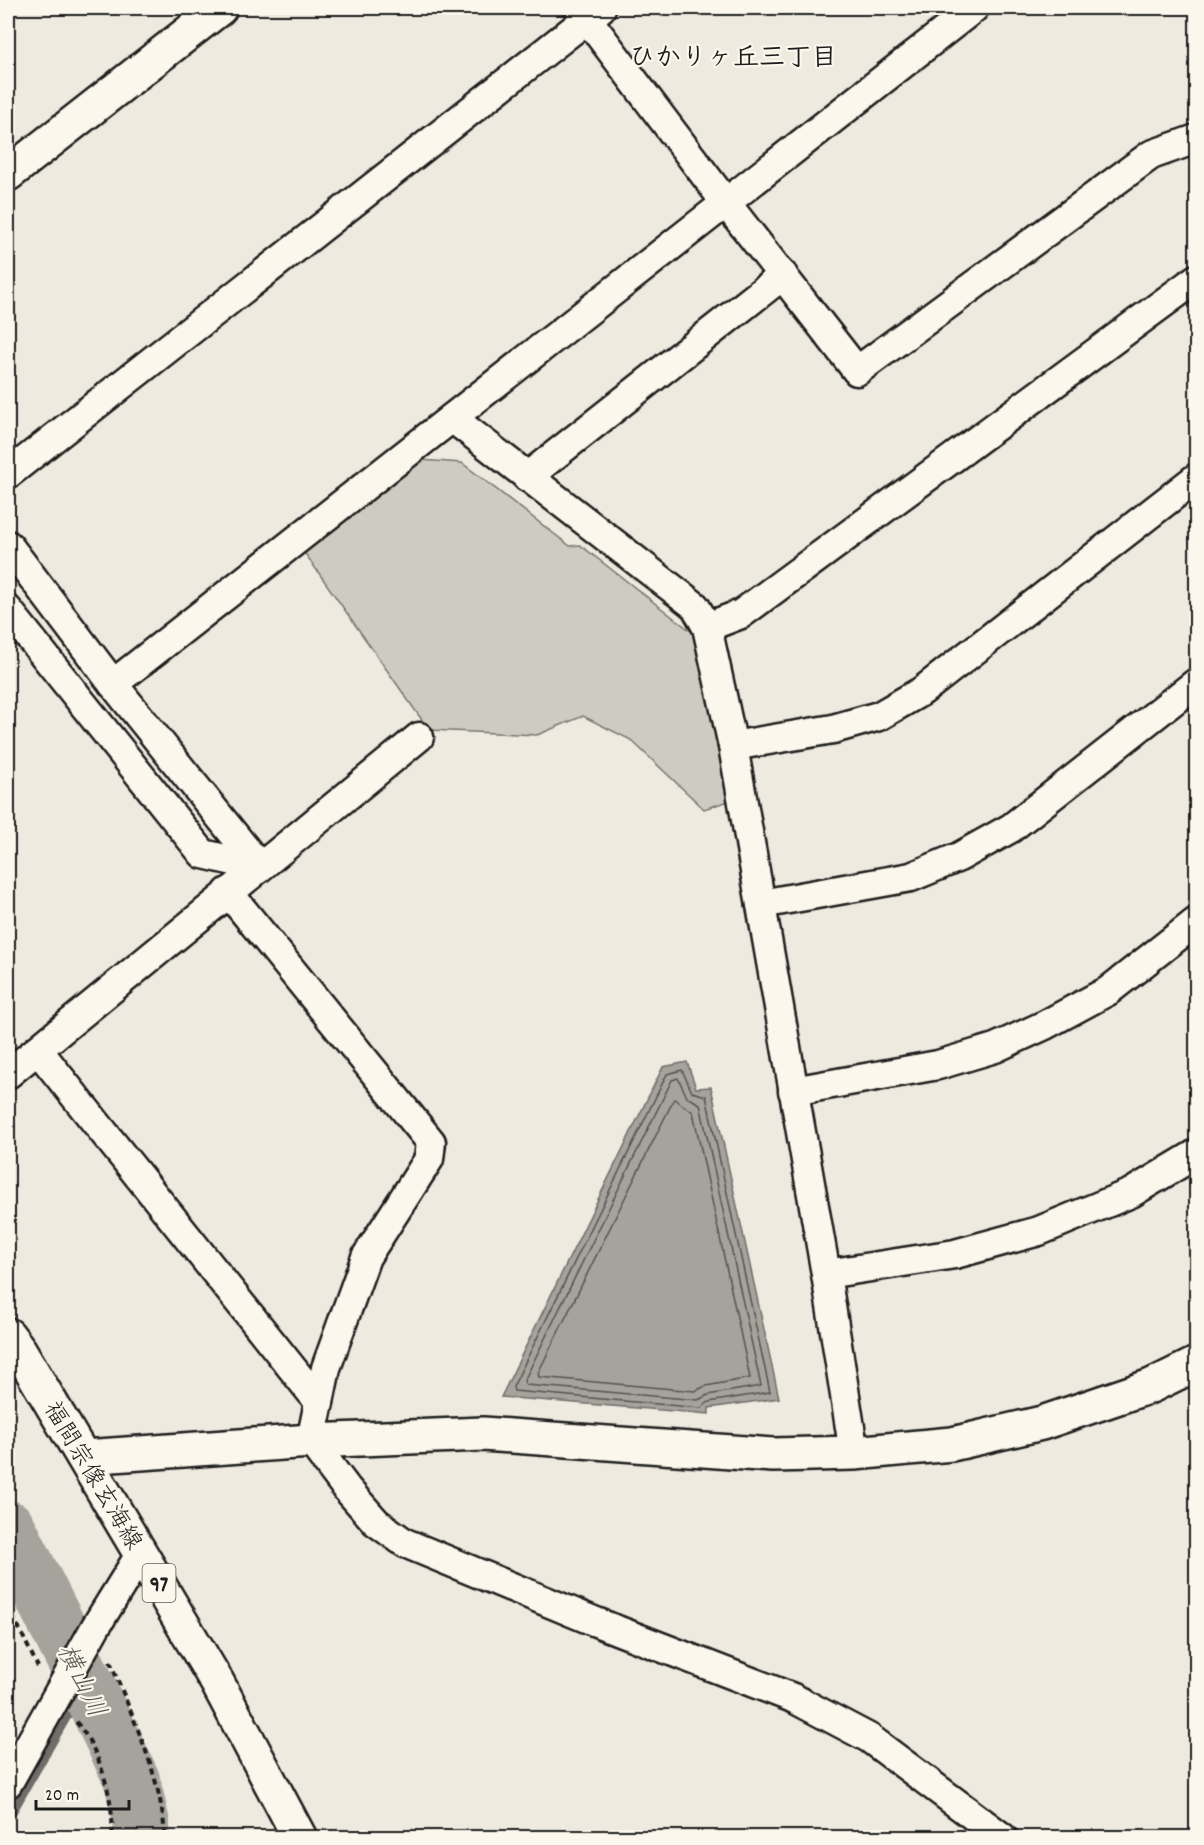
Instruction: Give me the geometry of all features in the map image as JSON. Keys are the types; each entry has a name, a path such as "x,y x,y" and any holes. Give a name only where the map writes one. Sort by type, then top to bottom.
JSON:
{"street":[{"path":"8,174 220,8"},
{"path":"112,684 974,8"},
{"path":"8,474 589,11 726,203 857,371 1151,155 1197,140"},
{"path":"527,477 783,275"},
{"path":"706,627 741,614 1197,279"},
{"path":"452,418 695,606 706,627 734,746 826,1274 854,1453"},
{"path":"734,746 833,729 879,716 922,691 1197,478"},
{"path":"8,544 112,684 260,867"},
{"path":"8,610 203,854 260,867"},
{"path":"761,904 911,877 959,857 1011,828 1197,683"},
{"path":"8,1074 419,737"},
{"path":"228,892 431,1142 429,1159 366,1257 326,1368 311,1441 347,1489 376,1522 405,1544 596,1622 793,1698 869,1738 1003,1838"},
{"path":"793,1091 938,1065 995,1048 1046,1025 1108,991 1197,922"},
{"path":"38,1050 320,1402"},
{"path":"826,1274 955,1254 1039,1231 1131,1193 1197,1154"},
{"name":"福間宗像玄海線","path":"8,1335 84,1457 217,1682 300,1838"},
{"path":"84,1457 311,1441 483,1434 773,1455 854,1453 952,1444 1042,1423 1151,1386 1197,1364"},
{"path":"8,1783 96,1626 141,1553"}],"path":[{"path":"8,1606 55,1699 81,1728 104,1776 113,1822 112,1838"},
{"path":"96,1626 149,1761 164,1815 165,1838"}],"shaded area":[{"path":"421,460 462,463 570,546 580,545 697,636 729,801 704,809 631,740 583,716 537,735 429,730 304,552"}],"water":[{"path":"687,1062 696,1088 711,1087 779,1398 709,1408 709,1414 501,1397 663,1067"}],"waterway":[{"name":"横山川","path":"8,1528 132,1780 142,1824 140,1838"},
{"path":"8,1819 86,1683"}],"district":[{"name":"ひかりヶ丘三丁目","path":"733,56"}]}
